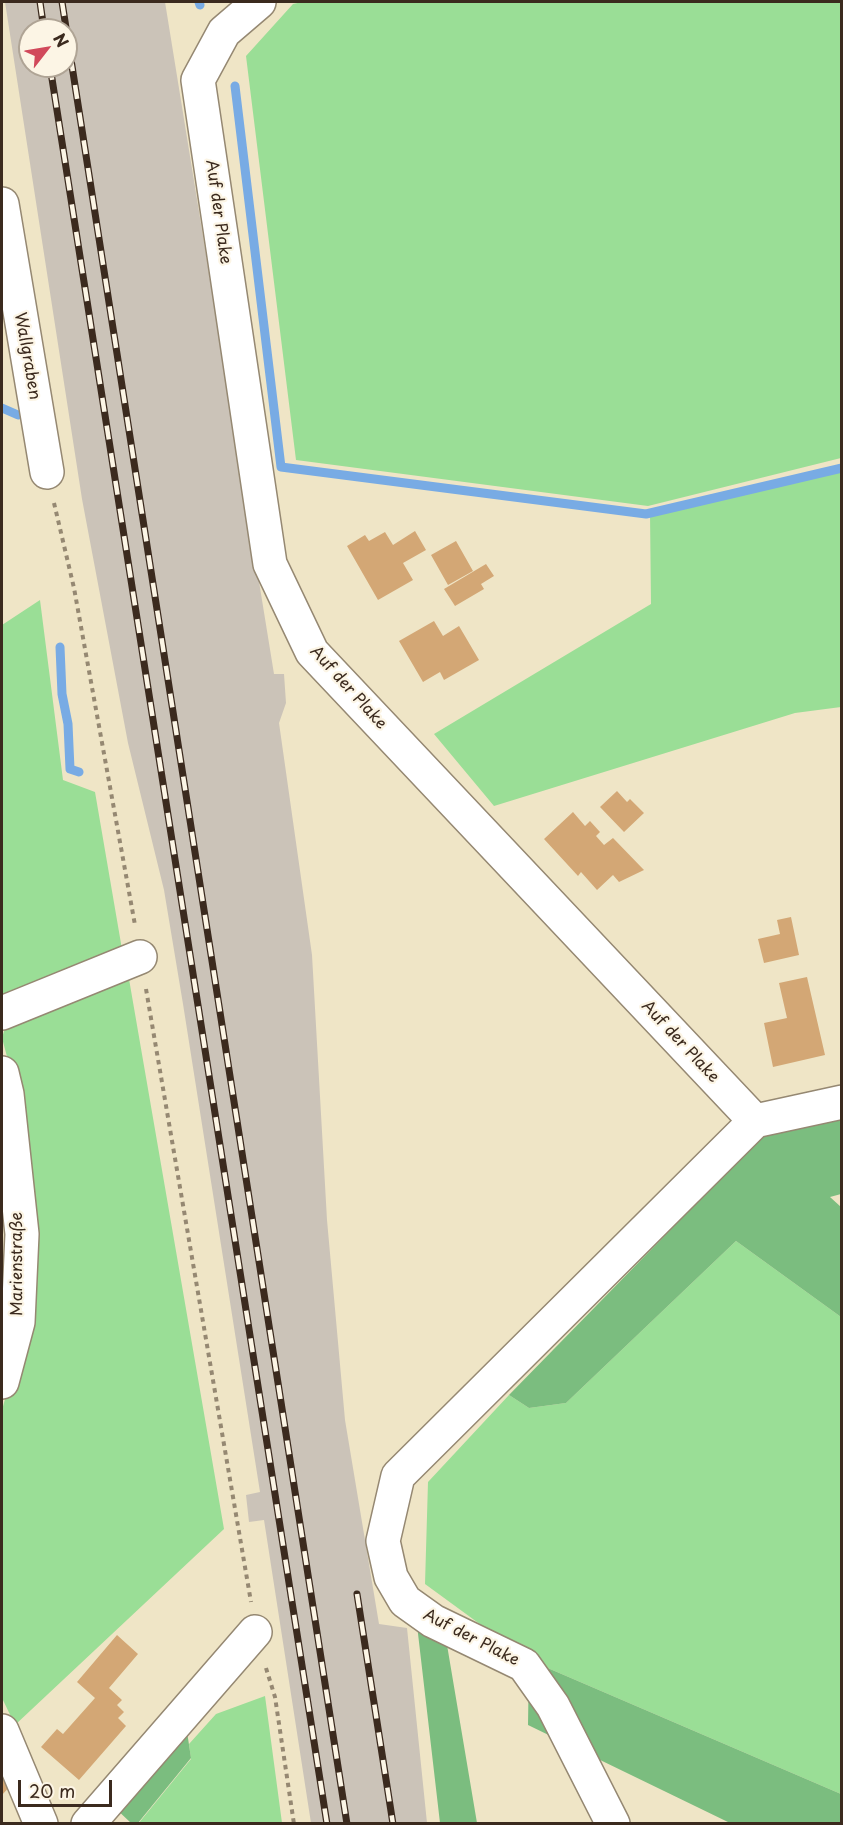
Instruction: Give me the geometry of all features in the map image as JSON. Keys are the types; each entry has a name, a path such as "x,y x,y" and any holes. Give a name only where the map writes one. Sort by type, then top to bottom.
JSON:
{"street":[{"name":"Auf der Plake","path":"259,2 224,32 198,80 270,564 312,652 755,1121 398,1476 383,1541 391,1577 405,1601 433,1621 524,1665 553,1706 613,1824"},
{"name":"Wallgraben","path":"2,204 47,472"},
{"path":"2,1013 140,957"},
{"name":"Marienstraße","path":"2,1073 7,1094 22,1234 18,1322 2,1382"},
{"path":"755,1121 842,1102"},
{"path":"88,1824 255,1632"},
{"path":"2,1731 41,1824"}],"path":[{"path":"47,472 74,588 140,957 255,1632 275,1697 294,1824"}],"shaded area":[{"path":"5,2 165,2 274,674 284,674 286,703 279,723 312,955 327,1220 345,1420 379,1624 407,1628 427,1823 311,1823 264,1520 249,1522 246,1495 260,1492 164,890 128,743 82,499"}],"green space":[{"path":"302,2 841,2 841,458 648,506 296,460 246,56 293,4"},
{"path":"841,468 841,707 795,713 494,806 434,734 651,604 650,513"},
{"path":"40,600 63,780 95,792 124,961 2,1006 2,625"},
{"path":"129,979 224,1529 15,1725 2,1698 2,1410 24,1331 16,1090 2,1038 7,1021"},
{"path":"841,1114 841,1194 830,1197 841,1207 841,1317 736,1241 566,1403 529,1408 509,1395 770,1128"},
{"path":"736,1241 841,1317 841,1794 529,1660 425,1584 428,1482 509,1395 529,1408 566,1403"},
{"path":"417,1625 446,1639 477,1823 440,1823"},
{"path":"529,1660 841,1794 841,1823 730,1823 528,1725"},
{"path":"265,1696 282,1823 138,1824 191,1759 189,1744 216,1714"},
{"path":"186,1725 191,1758 138,1823 131,1823 113,1806"}],"building":[{"path":"415,531 426,550 403,563 413,580 378,600 347,546 365,535 369,541 385,532 393,545"},
{"path":"456,541 473,571 448,585 431,555"},
{"path":"486,564 494,576 481,584 484,589 455,606 444,589"},
{"path":"434,621 443,636 459,626 479,660 444,680 440,672 423,682 399,641"},
{"path":"617,791 627,802 630,799 644,813 624,832 600,807"},
{"path":"573,812 585,826 590,821 600,832 596,836 604,845 613,838 644,870 619,882 613,875 597,890 581,872 578,876 544,839"},
{"path":"791,917 799,955 764,963 758,939 780,934 777,920"},
{"path":"807,977 825,1055 773,1067 764,1023 787,1018 779,983"},
{"path":"117,1635 138,1654 109,1688 122,1700 117,1705 124,1712 118,1718 126,1726 79,1780 41,1747 57,1729 63,1734 95,1698 77,1682"},
{"path":"2,1761 12,1784 2,1795"}],"waterway":[{"path":"235,86 281,467 646,514 842,468"},
{"path":"2,408 18,415"},
{"path":"60,647 62,694 68,724 70,769 79,772"}],"railway":[{"path":"40,2 42,18"},
{"path":"62,2 347,1824"},
{"path":"52,78 327,1824"},
{"path":"357,1594 393,1824"}]}
